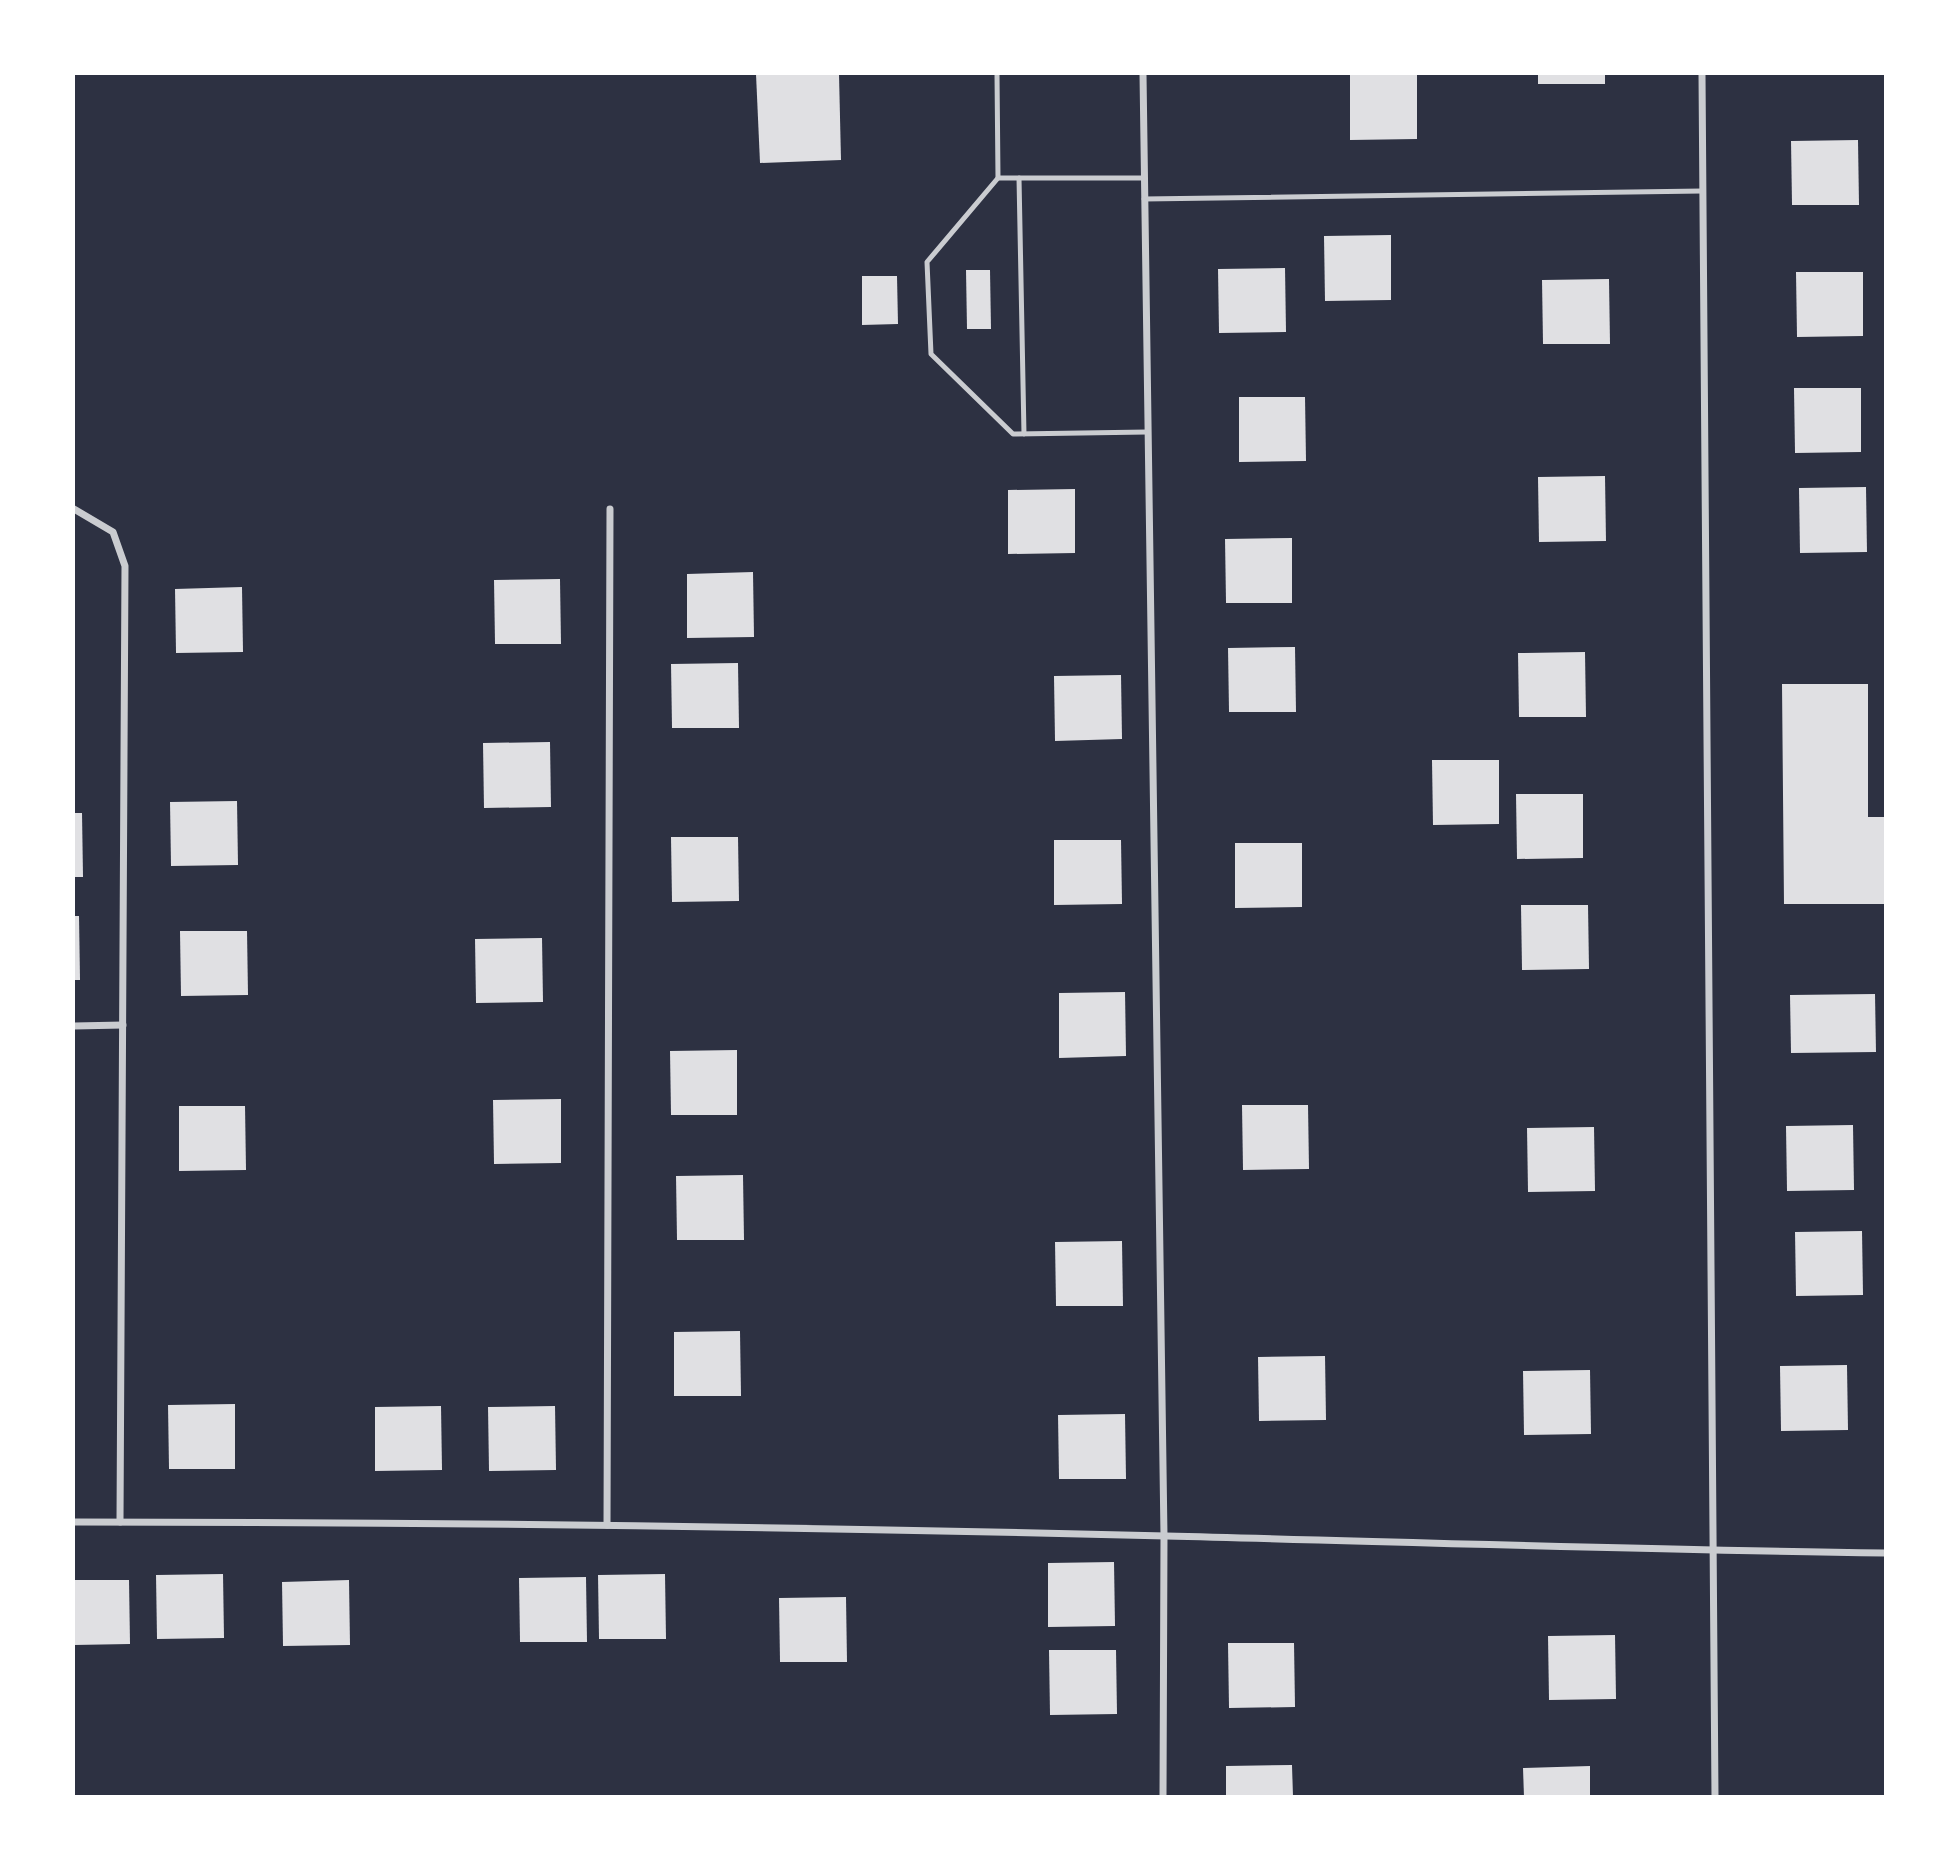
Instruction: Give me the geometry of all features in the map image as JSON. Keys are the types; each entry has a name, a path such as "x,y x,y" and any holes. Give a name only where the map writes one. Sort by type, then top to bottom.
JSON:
{"street":[{"path":"1143,74 1164,1536 1163,1797"},
{"path":"1702,74 1715,1797"},
{"path":"74,509 113,533 125,566 120,1522"},
{"path":"607,1525 610,509"},
{"path":"74,1026 123,1025"},
{"path":"74,1522 607,1525 1885,1553"}],"lane":[{"path":"997,74 998,178 927,262 931,354 1013,433 1147,432"},
{"path":"998,178 1144,178"},
{"path":"1019,178 1024,434"},
{"path":"1144,199 1702,191"}],"building":[{"path":"756,74 839,74 841,160 760,163"},
{"path":"1538,74 1605,74 1605,84 1538,84"},
{"path":"1350,75 1417,75 1417,139 1350,140"},
{"path":"1858,140 1859,205 1792,205 1791,141"},
{"path":"1391,235 1391,300 1325,301 1324,236"},
{"path":"1285,268 1286,332 1219,333 1218,269"},
{"path":"966,270 990,270 991,329 967,329"},
{"path":"1796,272 1863,272 1863,336 1797,337"},
{"path":"862,276 897,276 898,324 862,325"},
{"path":"1609,279 1610,344 1543,344 1542,280"},
{"path":"1794,388 1861,388 1861,452 1795,453"},
{"path":"1239,397 1305,397 1306,461 1239,462"},
{"path":"1605,476 1606,541 1539,542 1538,477"},
{"path":"1866,487 1867,552 1800,553 1799,488"},
{"path":"1075,489 1075,553 1008,554 1008,490"},
{"path":"1292,538 1292,603 1226,603 1225,539"},
{"path":"753,572 754,637 687,638 687,574"},
{"path":"560,579 561,644 495,644 494,580"},
{"path":"242,587 243,652 176,653 175,589"},
{"path":"1295,647 1296,712 1229,712 1228,648"},
{"path":"1585,652 1586,717 1519,717 1518,653"},
{"path":"738,663 739,728 672,728 671,664"},
{"path":"1121,675 1122,739 1055,741 1054,676"},
{"path":"1782,684 1868,684 1868,817 1885,817 1885,904 1784,904"},
{"path":"550,742 551,807 484,808 483,743"},
{"path":"1432,760 1499,760 1499,824 1433,825"},
{"path":"1516,794 1583,794 1583,858 1517,859"},
{"path":"237,801 238,865 171,866 170,802"},
{"path":"74,813 82,813 83,877 74,877"},
{"path":"671,837 738,837 739,901 672,902"},
{"path":"1054,840 1121,840 1122,904 1054,905"},
{"path":"1235,843 1302,843 1302,907 1235,908"},
{"path":"1521,905 1588,905 1589,969 1522,970"},
{"path":"74,916 79,916 80,980 74,980"},
{"path":"180,931 247,931 248,995 181,996"},
{"path":"542,938 543,1002 476,1003 475,939"},
{"path":"1125,992 1126,1056 1059,1058 1059,993"},
{"path":"1875,994 1876,1052 1791,1053 1790,995"},
{"path":"737,1050 737,1115 671,1115 670,1051"},
{"path":"561,1099 561,1163 494,1164 493,1100"},
{"path":"1242,1105 1308,1105 1309,1169 1243,1170"},
{"path":"179,1106 245,1106 246,1170 179,1171"},
{"path":"1853,1125 1854,1190 1787,1191 1786,1126"},
{"path":"1594,1127 1595,1191 1528,1192 1527,1128"},
{"path":"743,1175 744,1240 677,1240 676,1176"},
{"path":"1862,1231 1863,1295 1796,1296 1795,1232"},
{"path":"1122,1241 1123,1306 1056,1306 1055,1242"},
{"path":"740,1331 741,1396 674,1396 674,1332"},
{"path":"1325,1356 1326,1420 1259,1421 1258,1357"},
{"path":"1847,1365 1848,1430 1781,1431 1780,1366"},
{"path":"1590,1370 1591,1434 1524,1435 1523,1371"},
{"path":"235,1404 235,1469 169,1469 168,1405"},
{"path":"441,1406 442,1470 375,1471 375,1407"},
{"path":"555,1406 556,1470 489,1471 488,1407"},
{"path":"1125,1414 1126,1479 1059,1479 1058,1415"},
{"path":"1114,1562 1115,1626 1048,1627 1048,1563"},
{"path":"223,1574 224,1638 157,1639 156,1575"},
{"path":"665,1574 666,1639 599,1639 598,1575"},
{"path":"586,1577 587,1642 520,1642 519,1578"},
{"path":"74,1580 129,1580 130,1644 74,1645"},
{"path":"349,1580 350,1645 283,1646 282,1582"},
{"path":"846,1597 847,1662 780,1662 779,1598"},
{"path":"1615,1635 1616,1699 1549,1700 1548,1636"},
{"path":"1228,1643 1294,1643 1295,1707 1229,1708"},
{"path":"1049,1650 1116,1650 1117,1714 1050,1715"},
{"path":"1292,1765 1293,1797 1226,1797 1226,1766"},
{"path":"1590,1766 1590,1797 1524,1797 1523,1768"}]}
